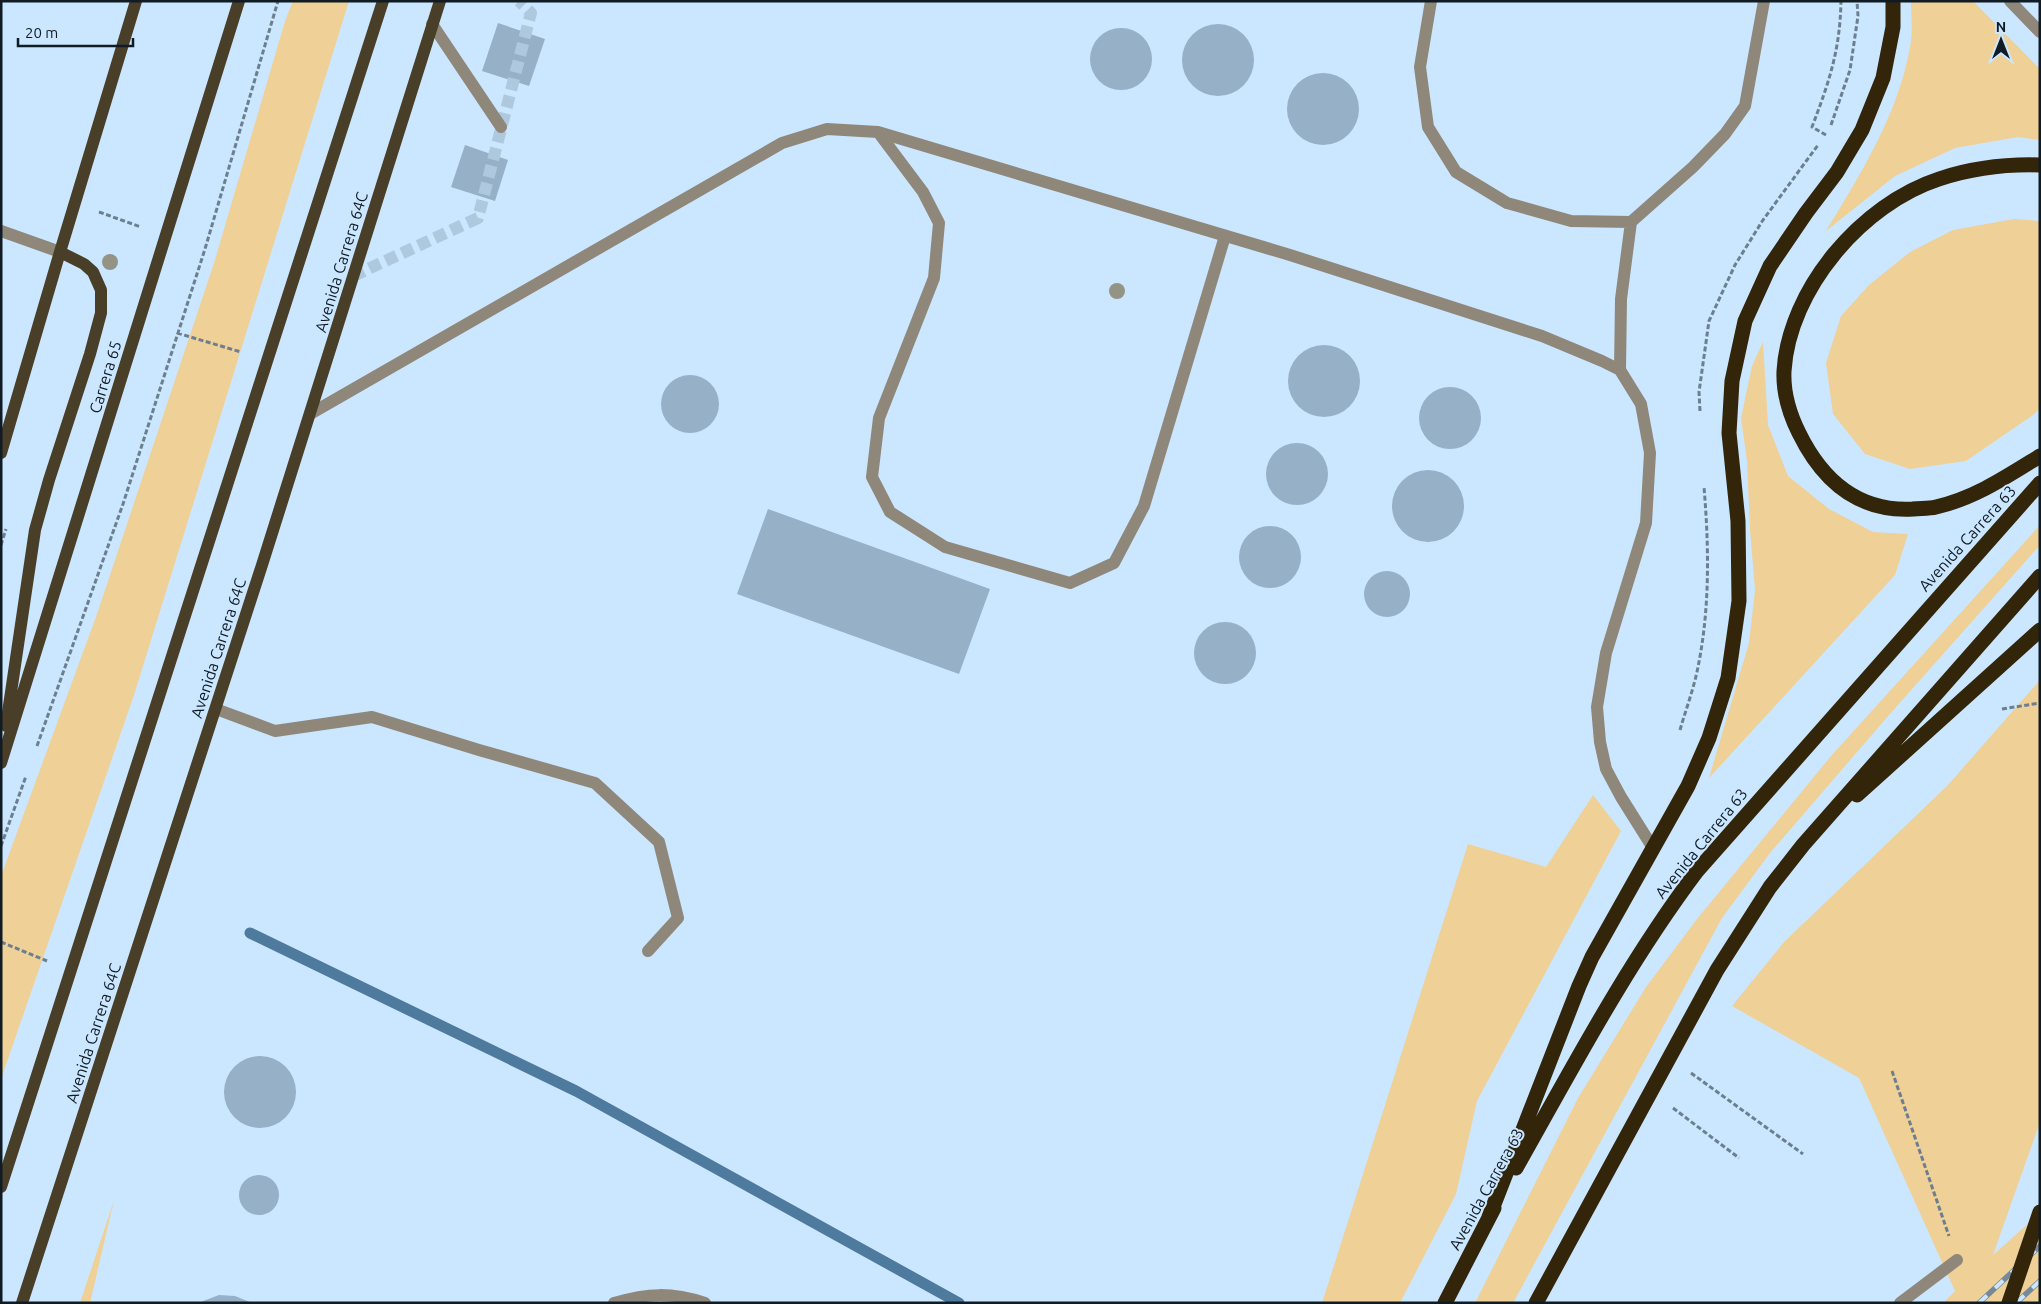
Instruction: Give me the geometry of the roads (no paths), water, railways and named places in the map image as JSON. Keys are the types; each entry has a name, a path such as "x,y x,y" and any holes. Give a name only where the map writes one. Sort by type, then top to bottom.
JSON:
{"highway":[{"path":"1489,1217 1592,957 1688,786 1709,738 1728,678 1739,601 1738,521 1729,433 1732,382 1745,321 1770,266 1837,172 1862,130 1882,78 1893,27 1893,1"},
{"path":"2040,164 2014,164 1973,170 1938,179 1897,199 1868,220 1832,255 1806,293 1791,331 1784,372 1788,411 1808,451 1831,481 1850,494 1872,505 1902,510 1934,508 1972,496 1999,482 2040,456"},
{"name":"Avenida Carrera 63","path":"1445,1303 1489,1217 1616,990 1677,897 1722,841 2040,483"},
{"path":"1536,1303 1669,1056 1740,930 1770,886 1803,845 2040,576"},
{"path":"1803,845 2040,630"},
{"path":"2009,1303 2040,1212"}],"main road":[{"path":"1,453 136,1"},
{"name":"Carrera 65","path":"1,762 239,1"},
{"path":"1,1187 383,1"},
{"name":"Avenida Carrera 64C","path":"22,1303 216,709 440,1"},
{"path":"1,762 36,530 49,480 90,354 101,313 101,290 93,272 84,264 60,252"}],"street":[{"path":"1431,1 1420,66 1428,127 1456,172 1507,203 1570,220 1631,222"},
{"path":"1620,370 1621,299 1631,222 1693,167 1725,134 1745,106 1764,1"},
{"path":"2010,1 2040,32"},
{"path":"432,24 502,127"},
{"path":"310,414 782,142 827,129 878,132 1225,236 1542,336 1602,360 1620,370 1641,404 1650,453 1646,523 1606,653 1596,707 1600,742 1606,769 1653,848"},
{"path":"878,132 922,192 939,223 934,278 879,418 872,477 890,512 945,548 1070,583 1114,563 1144,506 1225,236"},
{"path":"1,231 60,252"},
{"path":"216,709 275,731 372,717 595,783 659,842 678,918 648,950"},
{"path":"1900,1303 1957,1260"},
{"path":"614,1303 642,1295 684,1296 705,1303"}],"waterway":[{"path":"250,933 576,1091 959,1303"}],"tunnel":[{"path":"353,276 478,218 531,13 519,1"}],"railway":[{"path":"1979,1303 2040,1246"},
{"path":"2016,1303 2040,1281"}]}
